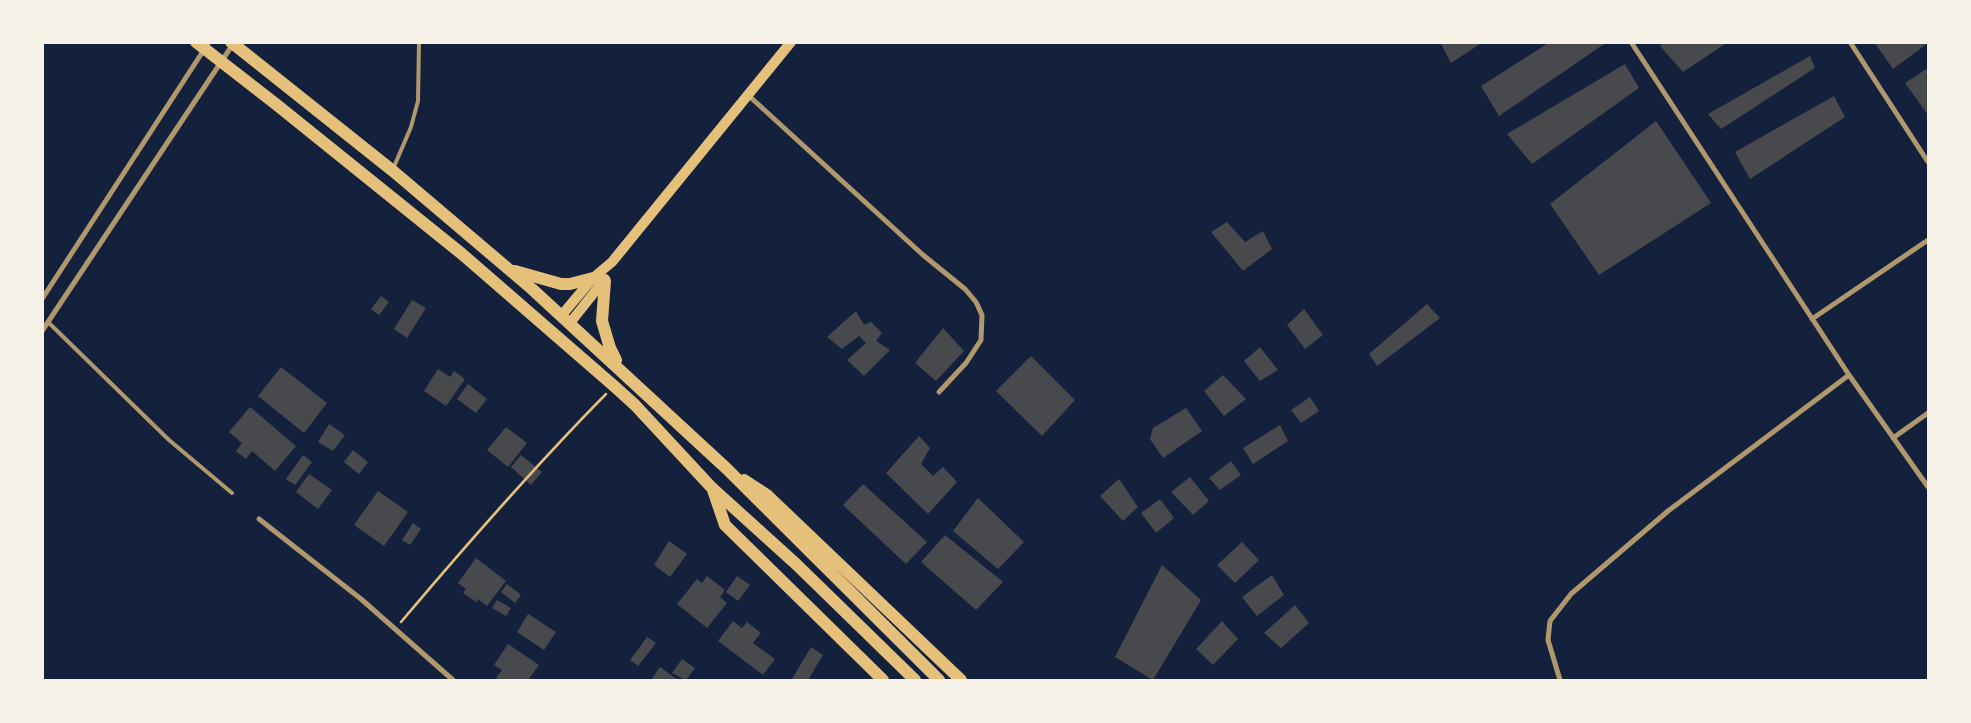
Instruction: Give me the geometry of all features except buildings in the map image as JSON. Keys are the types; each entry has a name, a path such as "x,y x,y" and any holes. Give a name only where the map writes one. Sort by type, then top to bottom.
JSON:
{"main road":[{"path":"566,320 791,42"},
{"path":"232,44 392,171 510,269 728,469 939,680"},
{"path":"203,45 221,62 462,254 614,386 712,488 796,564 915,680"},
{"path":"510,269 561,284 599,279"},
{"path":"599,279 602,321 610,348 621,369"},
{"path":"728,469 767,495 961,680"},
{"path":"712,488 725,525 883,680"}],"street":[{"path":"1631,42 1849,375 1928,487"},
{"path":"1850,42 1928,162"},
{"path":"42,331 232,44"},
{"path":"42,299 203,45"},
{"path":"748,95 922,256 965,289 976,302 982,315 980,340 966,363 939,392"},
{"path":"1812,319 1928,240"},
{"path":"1560,680 1548,640 1550,621 1571,594 1668,510 1849,375"},
{"path":"1893,438 1928,413"},
{"path":"260,520 361,600 453,680"}],"lane":[{"path":"392,171 411,127 418,101 419,42"},
{"path":"48,322 169,440 232,493"}],"path":[{"path":"395,629 460,551 557,444 614,386"}]}
